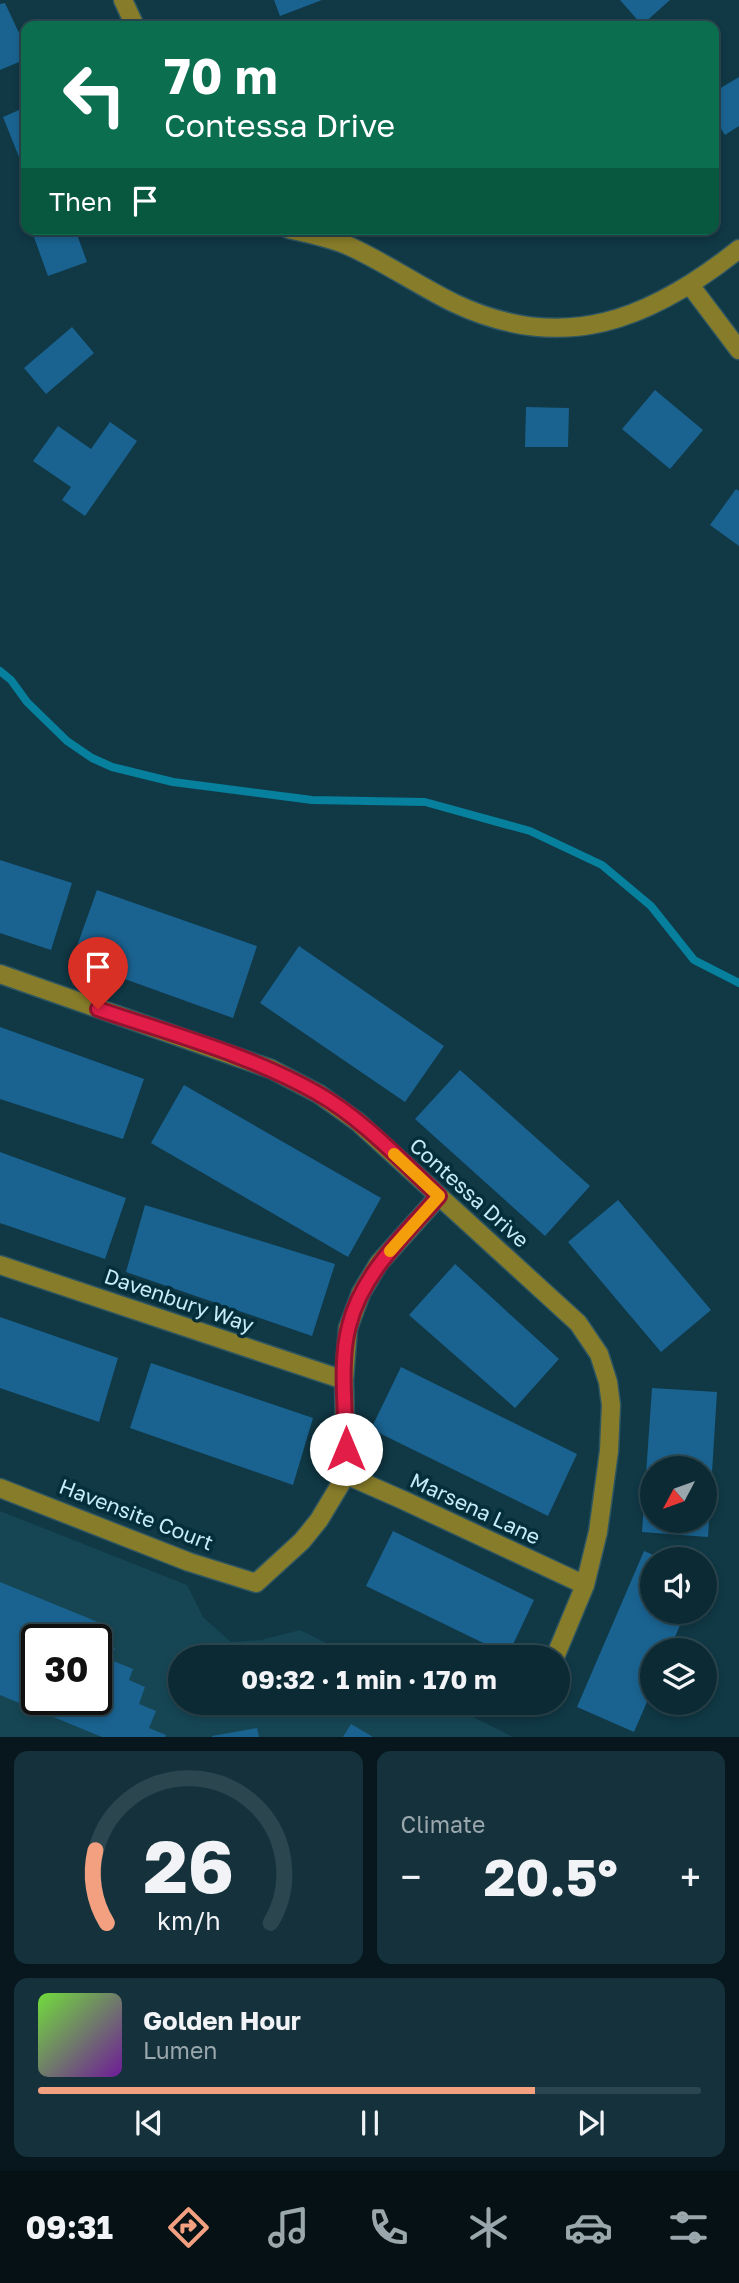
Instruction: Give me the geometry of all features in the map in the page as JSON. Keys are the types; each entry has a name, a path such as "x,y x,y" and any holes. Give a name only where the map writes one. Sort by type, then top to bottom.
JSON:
{"street":[{"path":"123,0 133,21"},
{"path":"311,235 350,246 481,315 511,323 561,327 620,319 653,305 690,285 739,249"},
{"path":"690,285 739,350"},
{"name":"Contessa Drive","path":"0,974 271,1069 319,1094 358,1122 578,1323 599,1354 608,1382 611,1405 609,1451 598,1532 585,1585 560,1645"},
{"path":"345,1475 344,1380 348,1328 361,1293 379,1263 439,1196"},
{"name":"Davenbury Way","path":"0,1265 344,1380"},
{"name":"Marsena Lane","path":"345,1475 585,1585"},
{"name":"Havensite Court","path":"0,1488 189,1562 256,1583 302,1541 319,1520 345,1475"}],"shaded area":[{"path":"0,1511 187,1585 203,1617 231,1642 261,1640 300,1630 330,1645 168,1645 168,1715 469,1715 513,1737 0,1737"}],"building":[{"path":"274,0 322,0 280,16"},
{"path":"620,0 670,0 646,21 638,21"},
{"path":"5,3 21,37 21,61 0,70 0,4"},
{"path":"739,77 739,126 725,135 719,126 719,89"},
{"path":"21,109 21,162 3,117"},
{"path":"33,235 77,235 87,262 48,276"},
{"path":"72,327 94,353 46,394 24,368"},
{"path":"655,390 703,430 670,469 622,429"},
{"path":"526,407 569,408 568,447 525,447"},
{"path":"110,422 137,441 85,516 62,500 71,487 33,461 58,426 91,449"},
{"path":"736,489 739,491 739,546 710,525"},
{"path":"0,860 72,883 51,950 0,933"},
{"path":"97,890 257,946 233,1018 72,960"},
{"path":"299,946 444,1046 405,1102 260,1003"},
{"path":"0,1027 144,1079 123,1139 0,1099"},
{"path":"460,1070 590,1186 545,1236 415,1119"},
{"path":"184,1085 381,1198 348,1257 151,1143"},
{"path":"0,1152 126,1198 105,1259 0,1223"},
{"path":"618,1200 711,1310 661,1352 568,1242"},
{"path":"145,1205 335,1264 312,1336 126,1272"},
{"path":"455,1264 559,1359 515,1408 409,1315"},
{"path":"0,1317 118,1358 99,1422 0,1388"},
{"path":"151,1363 313,1418 293,1485 130,1428"},
{"path":"401,1367 577,1454 548,1516 371,1429"},
{"path":"652,1388 717,1392 713,1456 647,1456"},
{"path":"393,1531 534,1600 513,1645 487,1645 366,1586"},
{"path":"655,1533 708,1533 708,1537"},
{"path":"640,1560 640,1624 681,1624 674,1638 640,1638 641,1715 634,1732 577,1707"},
{"path":"0,1582 103,1624 21,1624 21,1704 0,1695"},
{"path":"112,1660 133,1669 129,1680 145,1687 139,1704 156,1711 149,1728 166,1735 102,1737 49,1715 112,1715"},
{"path":"351,1724 373,1737 343,1737"},
{"path":"257,1728 259,1737 212,1737 212,1736"}],"waterway":[{"path":"0,671 67,741 92,758 112,767 173,782 312,800 425,802 530,831 602,865 651,906 694,960 739,983"}],"slow traffic":[{"path":"390,1251 439,1196 394,1154"}],"route":[{"path":"98,1009 271,1069 319,1094 358,1122 439,1196 379,1263 361,1293 348,1328 344,1380 346,1449"}]}
